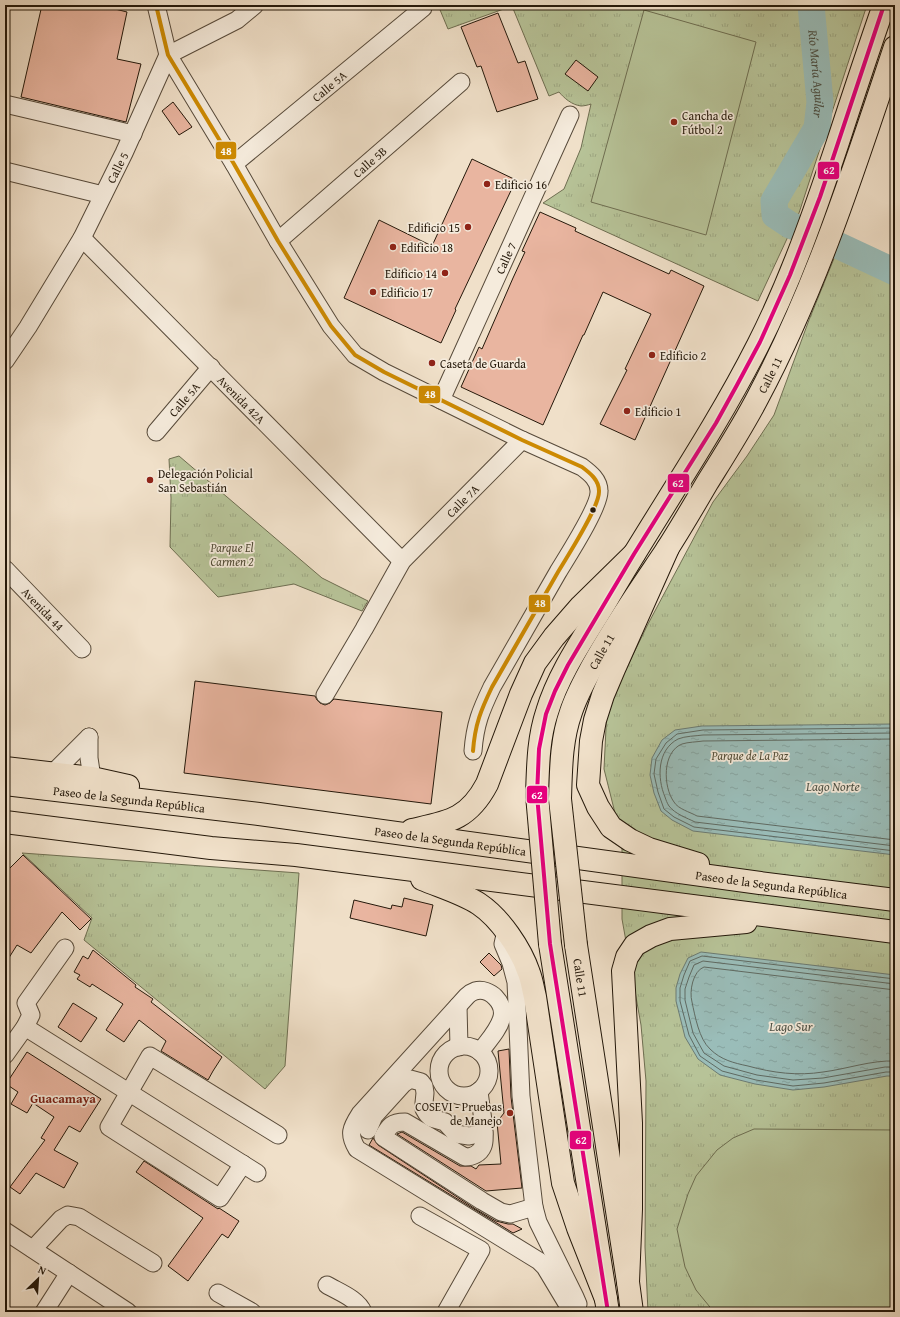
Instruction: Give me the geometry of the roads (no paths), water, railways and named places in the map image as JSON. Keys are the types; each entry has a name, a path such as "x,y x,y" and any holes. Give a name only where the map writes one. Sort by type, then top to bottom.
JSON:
{"main road":[{"name":"Calle 11","path":"607,1306 550,944 537,795 539,749 546,714 555,691 568,665 634,554 716,423 760,342 790,275 820,197 884,5"},
{"name":"Calle 11","path":"632,1312 576,945 560,799 561,758 565,736 570,713 580,690 608,638 668,548 758,398 812,282 842,204 895,47"},
{"path":"668,548 614,669 597,714 591,741 588,785 598,807 611,827 630,840 649,849 760,883"},
{"path":"397,834 448,823 473,806 481,796 487,784 521,694 535,663 554,637 581,606 634,554"},
{"path":"5,768 92,778 259,814"},
{"name":"Paseo de la Segunda República","path":"5,784 259,814 397,834 895,900"},
{"path":"5,822 211,848"},
{"path":"5,836 211,848 296,855 895,932"},
{"path":"393,868 457,893 479,905 506,931 522,956 529,973 536,1005 563,1183 607,1306"},
{"path":"628,1282 631,1209 631,1123 623,971 628,957 635,945 670,929 790,919"}],"street":[{"path":"156,5 168,55 330,326 355,356 384,372 522,440 582,467 590,472 598,485 600,492 597,502 583,530 480,710 474,733 473,751"},
{"path":"168,55 237,20 255,5"},
{"name":"Calle 5A","path":"234,164 423,8"},
{"name":"Calle 5","path":"5,361 28,327 82,238 133,134 168,55"},
{"name":"Calle 5B","path":"278,241 461,82"},
{"path":"5,104 133,134"},
{"name":"Calle 7","path":"441,400 570,115"},
{"path":"5,170 103,195"},
{"name":"Avenida 42A","path":"82,238 402,560"},
{"name":"Calle 5A","path":"156,432 211,367"},
{"name":"Calle 7A","path":"324,695 364,629 402,560 522,440"},
{"name":"Avenida 44","path":"5,569 82,649"},
{"path":"52,774 89,737 89,758 92,778"},
{"path":"506,931 503,944 511,963 516,982 521,1096 534,1207 538,1222 575,1297 580,1312"},
{"path":"5,1055 25,1027 30,1014 26,1004 65,948"},
{"path":"480,1052 499,1025 502,1016 502,1008 498,1000 491,994 484,991 475,991 467,996 360,1114 368,1131 497,1211 510,1214 534,1207"},
{"path":"458,1006 459,1046"},
{"path":"25,1027 257,1173"},
{"path":"459,1046 464,1046 473,1047 480,1052 486,1058 489,1066 489,1074 487,1081 479,1091 469,1096 461,1096 453,1094 447,1090 441,1083 439,1066 442,1058 448,1051 459,1046"},
{"path":"243,1164 220,1198 109,1127 150,1056 278,1135"},
{"path":"368,1131 374,1116 402,1084 410,1080 421,1082 424,1086 424,1109 431,1118 445,1122 456,1134 469,1136 484,1133"},
{"path":"479,1091 484,1133 483,1146 478,1153 472,1157 465,1157 405,1122 399,1122 368,1131 351,1134 352,1141 357,1149 534,1258 545,1267 572,1312"},
{"path":"33,1249 61,1219 68,1215 79,1217 153,1263"},
{"path":"420,1216 480,1250 446,1312"},
{"path":"5,1231 128,1312"},
{"path":"534,1258 552,1250"},
{"path":"44,1312 69,1273"},
{"path":"327,1285 356,1302 362,1308 363,1312"},
{"path":"218,1293 252,1312"}],"water":[{"name":"Lago Norte","path":"895,724 895,855 693,831 672,820 661,811 654,793 650,775 652,758 662,740 675,730 702,726"},
{"name":"Lago Sur","path":"701,952 895,975 895,1076 887,1076 824,1087 793,1090 755,1084 720,1075 698,1059 685,1037 676,1001 676,988 680,974 688,958"}],"waterway":[{"name":"Río María Aguilar","path":"811,5 820,102 817,128 774,201 775,215 790,225 820,237 895,272"}],"place":[{"name":"Cancha de Fútbol 2","path":"674,122"},
{"name":"Edificio 16","path":"487,184"},
{"name":"Edificio 15","path":"468,227"},
{"name":"Edificio 18","path":"393,247"},
{"name":"Edificio 14","path":"445,273"},
{"name":"Edificio 17","path":"373,292"},
{"name":"Edificio 2","path":"652,355"},
{"name":"Caseta de Guarda","path":"432,363"},
{"name":"Edificio 1","path":"627,411"},
{"name":"Delegación Policial San Sebastián","path":"150,480"},
{"name":"COSEVI - Pruebas de Manejo","path":"510,1113"}],"district":[{"name":"Guacamaya","path":"63,1098"}],"park label":[{"name":"Parque El Carmen 2","path":"232,554"},
{"name":"Parque de La Paz","path":"750,755"}]}
